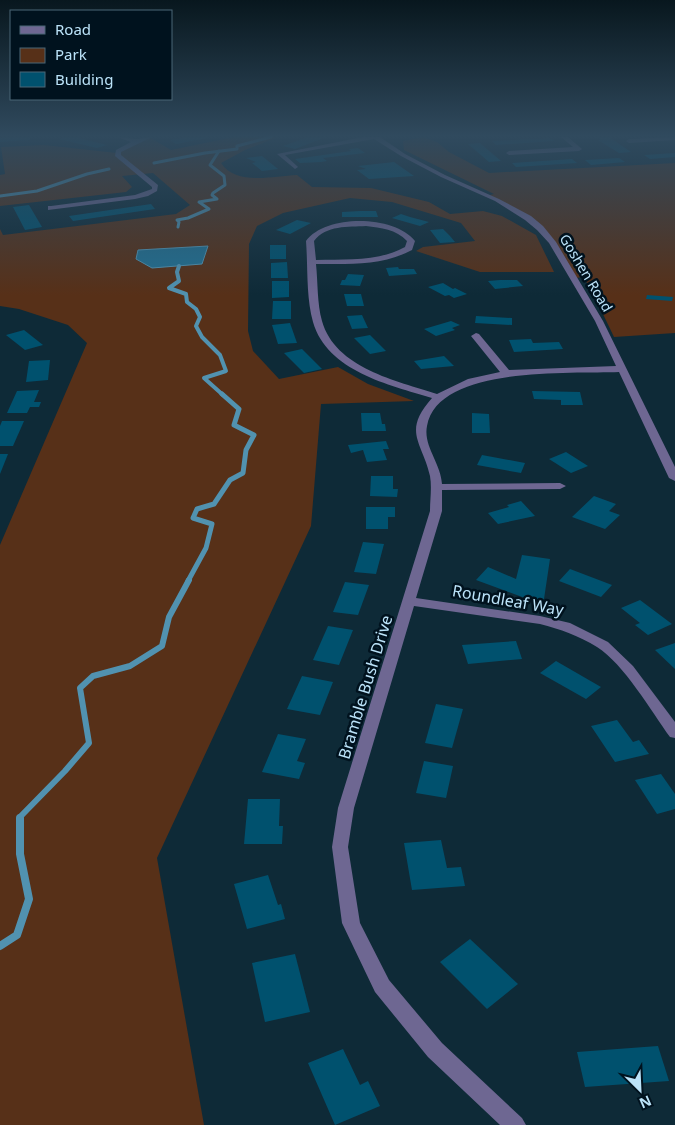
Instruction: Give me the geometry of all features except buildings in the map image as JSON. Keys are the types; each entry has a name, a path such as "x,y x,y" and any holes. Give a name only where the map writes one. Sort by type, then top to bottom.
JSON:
{"street":[{"path":"51,208 135,197 146,195 154,190"},
{"name":"Goshen Road","path":"475,190 528,218 552,242 599,321 675,478"},
{"path":"312,262 372,260 392,257 409,248 411,241 405,234 383,226 366,224 330,228 311,238 310,241 312,262 318,325 328,344 344,358 367,372 393,383 438,397 471,381 506,373 623,369"},
{"path":"476,336 506,373"},
{"name":"Bramble Bush Drive","path":"438,397 426,412 422,428 422,441 436,477 436,511 346,808 340,847 351,923 382,986 435,1050 515,1125"},
{"path":"436,487 560,486"},
{"name":"Roundleaf Way","path":"409,602 540,620 565,626 603,645 628,669 675,733"}],"green space":[{"path":"0,190 129,190 126,192 0,206"},
{"path":"172,190 377,190 429,202 450,214 483,211 502,216 536,235 554,272 480,272 416,251 423,247 475,241 461,223 392,202 350,198 283,213 257,226 249,244 248,331 253,351 279,379 338,367 368,384 414,401 321,404 311,526 157,858 204,1125 0,1125 0,545 87,343 68,325 19,309 0,306 0,229 3,235 176,214 190,205"},
{"path":"485,190 675,190 675,333 614,337 591,289 583,277 575,278 546,233 490,195 494,194"}],"water":[{"path":"208,246 202,264 152,268 136,259 138,250"}],"waterway":[{"path":"0,196 41,190"},
{"path":"178,227 179,222 177,220 188,218 209,209 199,202 217,199 212,195 218,190"},
{"path":"179,266 177,272 179,281 169,288 186,294 187,302 196,309 200,317 196,326 202,337 220,355 226,371 204,378 223,395"},
{"path":"188,581 206,548 212,524 193,518 197,509 214,504 230,480 243,473 246,450 254,435 234,425 239,409 222,394"},
{"path":"0,946 17,935 29,899 20,854 20,817 65,771 89,743 80,688 93,676 130,666 162,646 169,617 189,580"}]}
